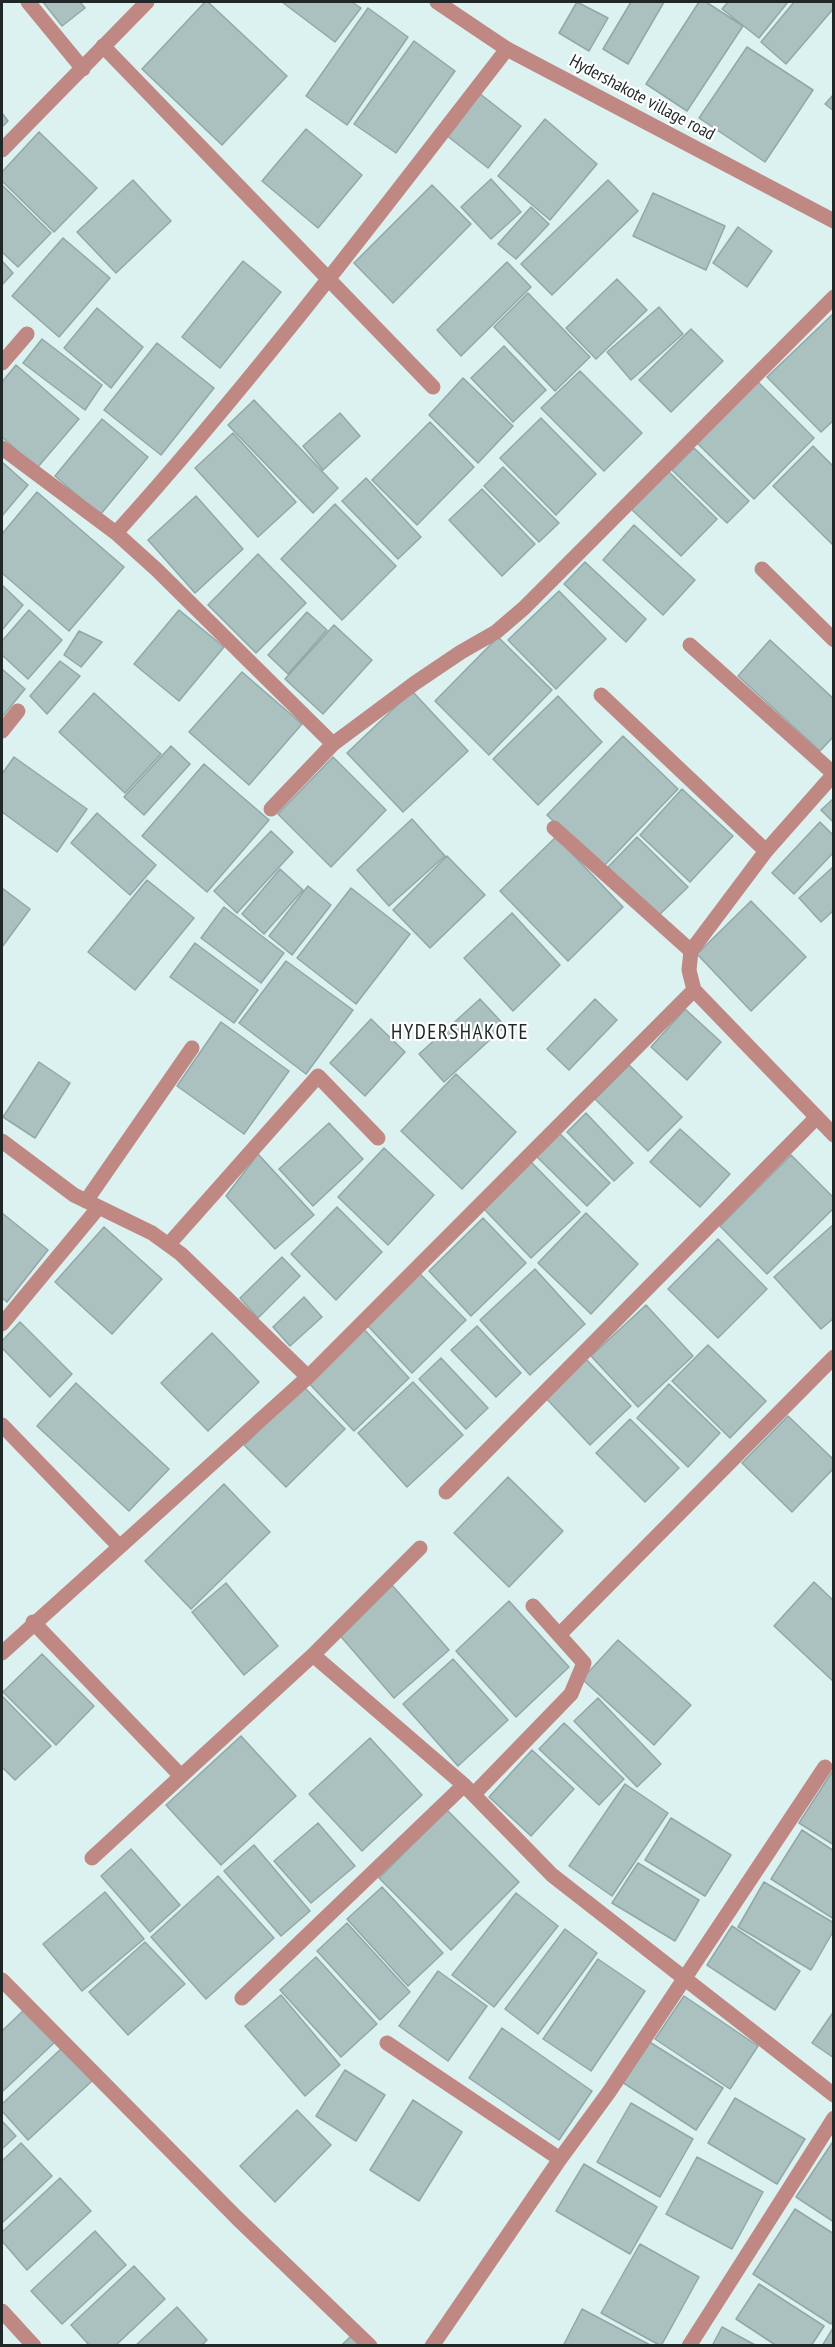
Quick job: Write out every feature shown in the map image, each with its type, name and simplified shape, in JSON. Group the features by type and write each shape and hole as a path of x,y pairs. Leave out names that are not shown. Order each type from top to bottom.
{"street":[{"path":"28,2 83,69"},
{"path":"2,150 147,2"},
{"name":"Hydershakote village road","path":"437,2 507,49 834,221"},
{"path":"104,46 433,387"},
{"path":"117,533 181,461 328,280 507,49"},
{"path":"271,809 333,744 415,683 496,632 524,608 834,297"},
{"path":"2,363 27,334"},
{"path":"2,448 117,533 333,744"},
{"path":"762,569 834,640"},
{"path":"690,645 834,774 766,850 691,951 689,970 694,990 834,1135"},
{"path":"601,695 766,850"},
{"path":"2,731 18,711"},
{"path":"554,828 691,951"},
{"path":"2,1653 33,1622 308,1377 694,990"},
{"path":"2,1324 93,1204 192,1048"},
{"path":"169,1244 318,1076 378,1138"},
{"path":"446,1492 817,1117"},
{"path":"2,1141 54,1181 169,1244 276,1343 308,1377"},
{"path":"559,1635 834,1357"},
{"path":"2,1425 119,1546"},
{"path":"92,1858 313,1655 420,1548"},
{"path":"242,1998 571,1694 584,1663 533,1606"},
{"path":"33,1622 180,1776"},
{"path":"313,1655 469,1789 552,1875 834,2095"},
{"path":"432,2346 560,2158 609,2092 825,1767"},
{"path":"2,1980 237,2218 370,2346"},
{"path":"387,2043 560,2158"},
{"path":"690,2346 834,2118"},
{"path":"2,2311 34,2346"}],"building":[{"path":"43,2 80,2 85,8 62,26"},
{"path":"205,2 208,2 287,76 222,145 142,69"},
{"path":"282,2 352,2 361,8 335,42"},
{"path":"577,2 608,18 589,51 559,33"},
{"path":"631,2 664,2 628,64 603,49"},
{"path":"699,2 706,2 743,26 687,111 646,84"},
{"path":"728,2 788,2 759,38 722,9"},
{"path":"794,2 834,2 834,8 786,64 761,42"},
{"path":"368,8 408,37 347,125 306,96"},
{"path":"414,41 455,71 396,153 354,124"},
{"path":"747,47 813,90 765,162 699,118"},
{"path":"479,93 521,126 488,168 446,135"},
{"path":"834,94 834,111 825,104"},
{"path":"2,113 8,121 2,127"},
{"path":"545,119 597,164 550,220 498,176"},
{"path":"306,129 362,175 318,228 262,181"},
{"path":"39,132 97,188 54,232 2,181 2,172"},
{"path":"491,179 521,212 491,239 461,207"},
{"path":"133,180 171,221 116,273 77,232"},
{"path":"608,180 638,211 552,295 521,264"},
{"path":"2,185 51,233 18,267 2,252"},
{"path":"432,185 471,224 393,303 354,263"},
{"path":"653,193 725,226 706,270 633,236"},
{"path":"531,207 549,224 516,259 498,244"},
{"path":"738,227 772,251 747,287 713,263"},
{"path":"63,238 110,278 59,337 12,296"},
{"path":"2,261 13,273 2,285"},
{"path":"243,261 281,292 220,368 182,337"},
{"path":"507,262 531,287 461,356 437,330"},
{"path":"617,279 647,310 596,359 566,328"},
{"path":"528,293 590,357 555,391 494,327"},
{"path":"659,307 683,334 631,380 607,352"},
{"path":"97,308 143,347 111,388 64,348"},
{"path":"834,313 834,420 821,432 767,377"},
{"path":"691,329 723,361 671,412 639,380"},
{"path":"42,339 102,385 85,410 23,363"},
{"path":"157,343 214,388 161,455 104,410"},
{"path":"504,346 546,390 513,422 471,378"},
{"path":"16,365 79,419 37,468 2,437 2,382"},
{"path":"580,371 642,433 604,471 541,408"},
{"path":"463,378 513,426 478,463 429,415"},
{"path":"756,380 814,438 754,499 695,441"},
{"path":"254,400 338,488 313,513 228,425"},
{"path":"340,413 360,436 323,470 303,446"},
{"path":"541,418 596,474 556,515 500,458"},
{"path":"102,419 148,457 100,515 55,476"},
{"path":"430,422 474,467 417,525 372,480"},
{"path":"233,433 296,502 258,537 195,468"},
{"path":"813,446 834,467 834,546 773,486"},
{"path":"694,448 749,501 727,523 672,470"},
{"path":"2,462 28,485 2,516"},
{"path":"503,467 559,523 539,542 484,486"},
{"path":"666,469 717,519 681,556 629,507"},
{"path":"366,478 421,537 398,559 342,501"},
{"path":"482,489 535,544 502,576 449,520"},
{"path":"37,492 124,567 69,631 2,573 2,534"},
{"path":"196,496 243,549 195,593 148,540"},
{"path":"335,504 396,566 342,620 281,559"},
{"path":"634,525 695,580 663,615 603,560"},
{"path":"258,554 306,603 256,653 208,605"},
{"path":"585,562 646,619 626,642 564,584"},
{"path":"2,585 23,605 2,630"},
{"path":"559,591 606,639 556,689 508,640"},
{"path":"29,610 62,640 28,679 2,655 2,641"},
{"path":"179,610 224,647 179,701 134,664"},
{"path":"307,612 327,630 288,674 268,655"},
{"path":"334,625 372,660 323,714 285,679"},
{"path":"79,631 102,642 81,667 64,655"},
{"path":"498,637 552,690 489,755 435,701"},
{"path":"770,640 834,699 834,736 820,751 738,676"},
{"path":"60,661 80,676 47,714 30,696"},
{"path":"2,669 25,689 2,717"},
{"path":"242,672 302,724 249,785 189,732"},
{"path":"412,691 468,751 403,812 347,753"},
{"path":"94,693 161,754 125,793 59,732"},
{"path":"558,696 602,742 538,805 493,759"},
{"path":"623,736 678,789 602,868 547,815"},
{"path":"171,746 190,764 144,815 124,797"},
{"path":"14,757 87,809 57,852 2,812 2,774"},
{"path":"333,757 386,810 331,867 278,814"},
{"path":"204,764 269,820 207,892 142,836"},
{"path":"682,789 733,836 690,882 640,835"},
{"path":"834,798 834,823 821,810"},
{"path":"97,813 156,865 130,895 71,843"},
{"path":"412,819 445,856 389,906 357,870"},
{"path":"820,822 834,836 834,852 794,894 772,873"},
{"path":"271,831 293,852 237,913 214,891"},
{"path":"556,837 623,907 568,961 500,891"},
{"path":"637,837 688,887 657,917 608,867"},
{"path":"447,856 485,895 430,948 393,910"},
{"path":"834,866 834,910 821,922 799,898"},
{"path":"280,869 303,890 264,934 242,914"},
{"path":"147,880 194,918 135,990 88,952"},
{"path":"308,886 331,905 292,955 269,936"},
{"path":"2,888 30,909 2,947"},
{"path":"351,888 410,934 356,1004 297,958"},
{"path":"751,901 806,957 751,1011 697,954"},
{"path":"224,907 284,953 261,983 201,938"},
{"path":"512,913 560,965 513,1011 464,958"},
{"path":"195,943 258,990 234,1023 170,977"},
{"path":"286,961 353,1010 306,1074 239,1023"},
{"path":"480,999 505,1026 444,1082 419,1054"},
{"path":"595,999 617,1020 569,1070 547,1049"},
{"path":"685,1009 721,1042 687,1080 651,1047"},
{"path":"371,1019 405,1052 365,1096 330,1063"},
{"path":"221,1022 289,1071 244,1134 177,1086"},
{"path":"39,1062 70,1083 35,1138 3,1117"},
{"path":"629,1065 682,1117 648,1151 595,1099"},
{"path":"456,1074 516,1132 462,1189 401,1131"},
{"path":"586,1113 633,1163 614,1181 567,1132"},
{"path":"329,1123 363,1159 313,1206 279,1169"},
{"path":"680,1129 730,1174 700,1207 650,1162"},
{"path":"557,1131 610,1183 587,1206 534,1154"},
{"path":"384,1148 434,1195 388,1245 338,1197"},
{"path":"258,1154 314,1215 275,1249 226,1196"},
{"path":"791,1155 834,1198 834,1208 767,1274 720,1226"},
{"path":"531,1162 580,1212 531,1258 484,1209"},
{"path":"337,1207 382,1252 336,1300 291,1254"},
{"path":"2,1213 48,1250 7,1302 2,1298"},
{"path":"586,1213 638,1264 591,1314 538,1263"},
{"path":"483,1218 526,1263 471,1316 429,1271"},
{"path":"834,1224 834,1318 821,1329 774,1277"},
{"path":"104,1227 162,1279 112,1334 55,1282"},
{"path":"718,1239 767,1289 718,1338 668,1289"},
{"path":"282,1257 300,1276 258,1318 240,1298"},
{"path":"535,1269 585,1324 530,1375 480,1320"},
{"path":"419,1273 466,1320 412,1373 367,1325"},
{"path":"304,1297 322,1317 290,1346 273,1327"},
{"path":"646,1305 693,1356 638,1407 591,1356"},
{"path":"20,1322 72,1374 50,1397 2,1348 2,1341"},
{"path":"361,1326 409,1378 354,1431 305,1379"},
{"path":"477,1326 521,1373 496,1397 451,1350"},
{"path":"212,1333 259,1382 208,1431 161,1383"},
{"path":"708,1345 766,1401 730,1438 672,1381"},
{"path":"583,1356 631,1406 590,1445 543,1395"},
{"path":"441,1358 488,1408 466,1429 419,1379"},
{"path":"413,1382 463,1435 407,1487 358,1433"},
{"path":"76,1383 169,1469 129,1511 37,1426"},
{"path":"669,1384 720,1433 688,1467 637,1418"},
{"path":"304,1387 345,1429 286,1487 244,1445"},
{"path":"788,1416 834,1460 834,1468 792,1512 742,1463"},
{"path":"630,1419 679,1468 645,1502 596,1453"},
{"path":"508,1477 563,1531 509,1587 454,1533"},
{"path":"224,1484 270,1532 191,1609 145,1561"},
{"path":"814,1582 834,1601 834,1682 774,1626"},
{"path":"226,1583 278,1646 244,1675 192,1612"},
{"path":"391,1584 449,1650 394,1698 337,1632"},
{"path":"509,1601 569,1667 516,1717 456,1651"},
{"path":"618,1640 691,1705 654,1745 582,1679"},
{"path":"42,1654 94,1706 56,1745 3,1692"},
{"path":"453,1659 508,1720 458,1766 403,1704"},
{"path":"2,1696 51,1746 15,1780 2,1767"},
{"path":"598,1698 661,1764 637,1787 574,1721"},
{"path":"564,1723 624,1779 599,1805 539,1749"},
{"path":"241,1736 296,1796 221,1865 166,1805"},
{"path":"370,1738 422,1795 362,1851 309,1794"},
{"path":"532,1750 574,1789 531,1836 489,1797"},
{"path":"834,1769 834,1845 799,1823"},
{"path":"625,1784 668,1813 612,1896 569,1866"},
{"path":"447,1810 519,1882 451,1950 379,1878"},
{"path":"671,1818 731,1855 705,1896 645,1860"},
{"path":"318,1823 355,1866 311,1903 274,1861"},
{"path":"802,1830 834,1851 834,1919 771,1879"},
{"path":"254,1845 310,1911 281,1936 224,1871"},
{"path":"131,1849 180,1905 150,1932 101,1876"},
{"path":"638,1863 699,1900 675,1941 612,1903"},
{"path":"218,1876 274,1938 206,1999 151,1937"},
{"path":"764,1882 834,1923 834,1930 811,1970 738,1927"},
{"path":"382,1887 443,1953 408,1986 347,1919"},
{"path":"105,1892 144,1939 82,1991 43,1944"},
{"path":"516,1893 558,1926 494,2007 452,1975"},
{"path":"347,1923 410,1992 380,2020 317,1951"},
{"path":"732,1926 800,1971 775,2010 707,1965"},
{"path":"565,1929 597,1953 538,2034 505,2009"},
{"path":"145,1942 185,1984 128,2035 89,1992"},
{"path":"316,1957 377,2024 341,2057 280,1990"},
{"path":"598,1959 645,1991 591,2071 543,2039"},
{"path":"438,1971 487,2006 448,2061 399,2026"},
{"path":"281,1995 340,2065 305,2096 245,2026"},
{"path":"684,1996 758,2046 730,2089 655,2039"},
{"path":"26,2008 56,2041 2,2092 2,2031"},
{"path":"834,2011 834,2058 812,2043"},
{"path":"502,2028 592,2091 559,2140 469,2078"},
{"path":"648,2041 723,2088 696,2130 622,2082"},
{"path":"62,2048 92,2081 28,2140 2,2111 2,2104"},
{"path":"345,2070 385,2095 356,2141 316,2116"},
{"path":"735,2098 805,2139 777,2184 708,2143"},
{"path":"413,2100 462,2132 419,2201 370,2170"},
{"path":"631,2103 693,2139 660,2197 597,2162"},
{"path":"297,2110 331,2145 275,2202 240,2166"},
{"path":"2,2121 16,2136 2,2149"},
{"path":"834,2140 834,2222 796,2197"},
{"path":"21,2143 52,2176 2,2223 2,2161"},
{"path":"697,2157 763,2192 732,2249 666,2214"},
{"path":"584,2164 657,2207 630,2254 556,2211"},
{"path":"60,2178 91,2211 27,2270 2,2241 2,2232"},
{"path":"795,2209 834,2234 834,2319 831,2324 753,2274"},
{"path":"95,2231 126,2265 62,2324 31,2291"},
{"path":"640,2244 699,2277 661,2346 601,2313"},
{"path":"134,2266 165,2299 115,2346 90,2346 71,2325"},
{"path":"759,2284 824,2326 811,2346 777,2346 736,2319"},
{"path":"177,2307 207,2340 201,2346 135,2346"},
{"path":"582,2309 652,2346 563,2346"},
{"path":"722,2327 757,2346 712,2346"},
{"path":"833,2328 834,2346 822,2346"},
{"path":"353,2334 365,2346 341,2346"}],"district":[{"name":"HYDERSHAKOTE","path":"460,1033"}]}
